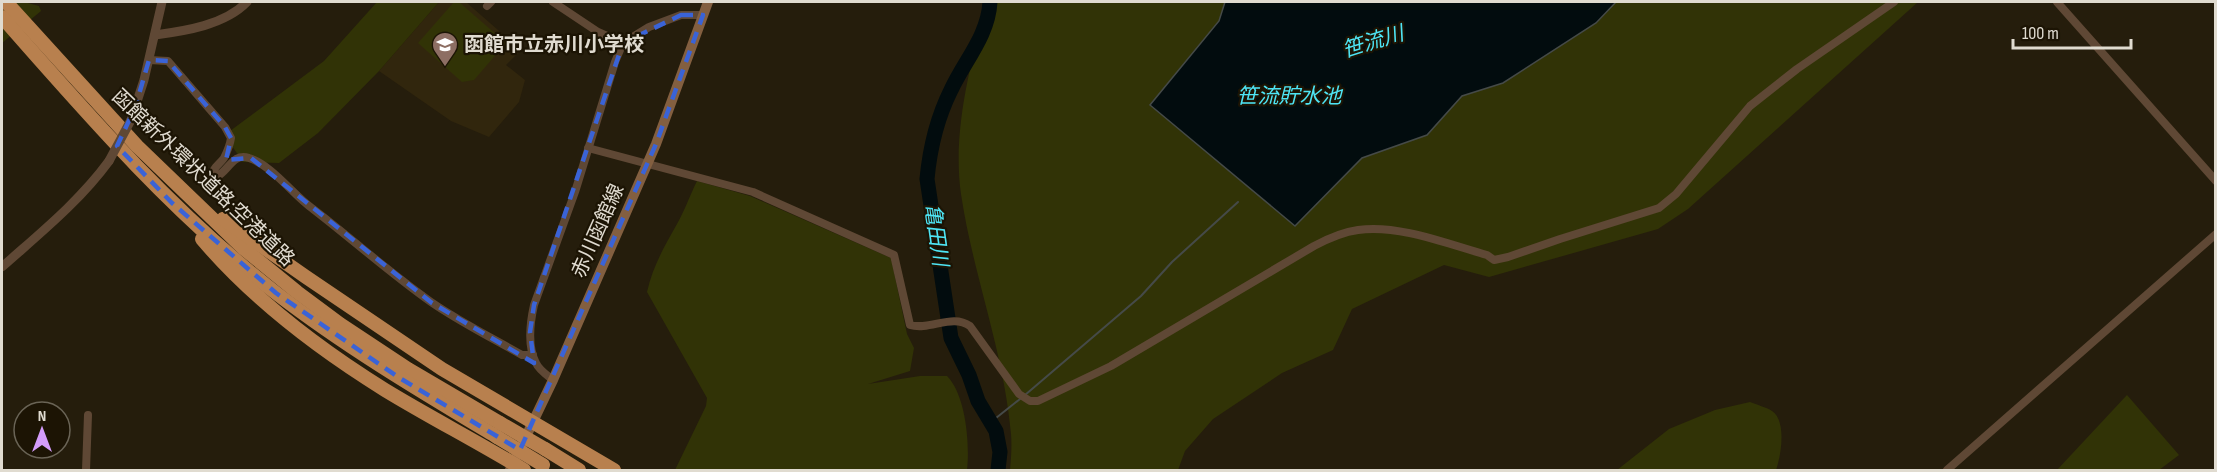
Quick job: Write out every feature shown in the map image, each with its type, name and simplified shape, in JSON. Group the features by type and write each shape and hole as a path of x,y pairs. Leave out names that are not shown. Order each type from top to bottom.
{"highway":[{"name":"函館新外環状道路;空港道路","path":"6,2 137,146 243,248 306,299 408,369 579,471"},
{"name":"函館新外環状道路;空港道路","path":"2,17 94,122 172,203 276,293 328,331 398,377 548,468"},
{"path":"185,191 368,320 442,369 614,471"},
{"path":"172,203 215,254 257,295 295,326 384,389 516,468"}],"main road":[{"name":"赤川函館線","path":"516,468 533,422 647,164 708,2"}],"street":[{"path":"2,267 90,186 109,161 131,120 162,2"},
{"path":"154,35 178,32 221,19 247,2"},
{"path":"553,2 598,32 623,43"},
{"path":"588,148 753,192 894,255 910,325 918,327 954,321 966,323 1023,397 1038,401 1074,386 1111,366 1314,246 1345,232 1360,229 1395,231 1487,255 1494,260 1659,208 1676,194 1750,106 1797,69 1894,2"},
{"path":"2057,2 2216,181"},
{"path":"553,380 536,364 533,355 530,332 534,305 558,240 615,62 623,43 649,27 681,15 703,15"},
{"path":"148,60 168,61 231,138 223,159 213,170 212,175 220,175 226,166 238,158 251,158 271,171 298,198 432,303 522,355 533,355"},
{"path":"1947,471 2216,234"},
{"path":"86,471 88,415"}],"highlighted area":[{"path":"681,15 703,15 656,144 520,450 398,377 276,293 172,203 117,146 135,108 149,60 168,61 225,127 231,138 226,160 251,158 432,303 534,363 530,332 534,305 623,43"}],"shaded area":[{"path":"2,2 24,2 39,6 41,11 2,43"},
{"path":"377,2 439,2 379,71 318,133 279,163 243,162 232,146 230,131 324,61"},
{"name":"函館市立赤川小学校","path":"439,2 466,2 521,50 506,65 525,80 519,102 489,137 451,121 379,71"},
{"path":"454,2 459,2 506,43 474,80 462,82 418,43"},
{"path":"987,2 1225,2 1219,21 1150,105 1295,225 1362,158 1427,135 1462,96 1503,83 1596,23 1616,2 1918,2 1688,209 1658,229 1489,277 1444,265 1352,309 1333,350 1282,373 1213,419 1185,451 1178,470 1010,470 1011,439 1002,373 966,224 959,170 961,121 965,97"},
{"path":"697,181 750,196 891,258 907,334 914,348 910,371 868,384 920,376 947,376 959,395 965,421 968,447 967,470 675,470 706,406 707,398 647,292 659,257"},
{"path":"2127,395 2179,455 2159,470 2057,470"},
{"path":"1750,402 1772,411 1780,422 1781,448 1776,470 1617,470 1669,429 1715,410"}],"water":[{"name":"笹流貯水池","path":"1225,2 1616,2 1596,23 1503,83 1462,96 1427,135 1362,158 1295,226 1150,105 1219,21"}],"waterway":[{"name":"亀田川","path":"990,2 985,26 946,101 938,122 927,179 951,338 969,375 978,401 996,431 1000,452 998,470"},
{"name":"笹流川","path":"1025,395 1141,296 1172,262 1238,202"},
{"name":"笹流川","path":"991,422 1020,399"}],"place":[{"name":"函館市立赤川小学校","path":"445,68"}]}
